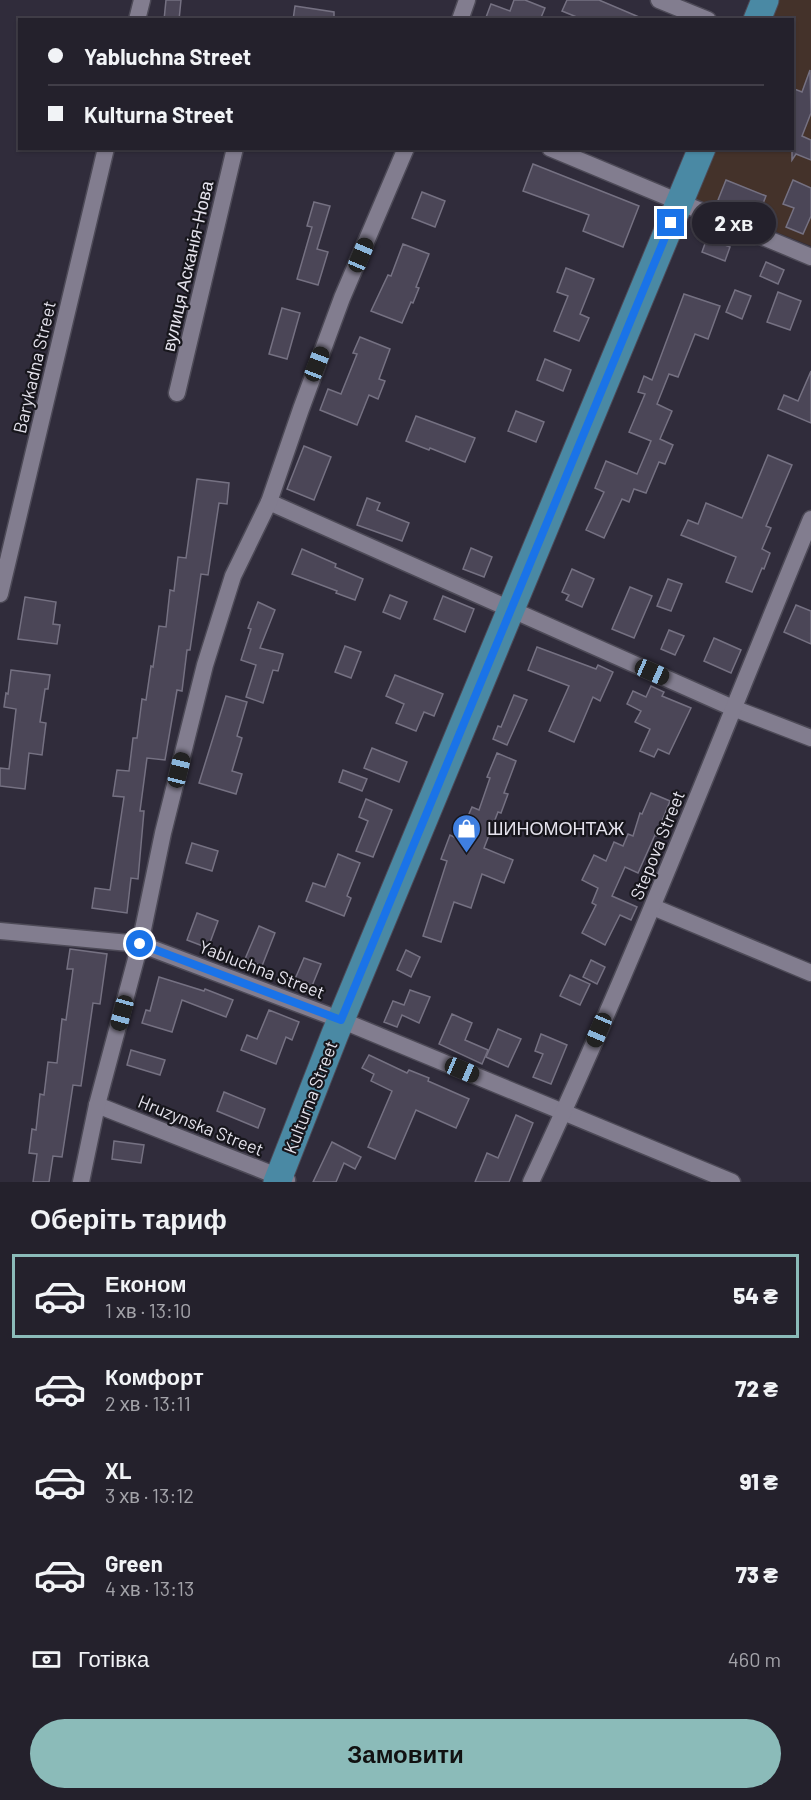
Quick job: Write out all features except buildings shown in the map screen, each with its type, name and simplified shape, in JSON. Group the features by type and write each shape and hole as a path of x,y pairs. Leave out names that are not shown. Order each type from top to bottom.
{"main road":[{"path":"758,18 765,0"},
{"name":"Kulturna Street","path":"283,1180 341,1020 701,150"}],"street":[{"path":"138,18 142,0"},
{"path":"461,18 467,0"},
{"path":"659,0 703,18"},
{"name":"Barykadna Street","path":"0,594 106,150"},
{"name":"вулиця Асканія-Нова","path":"177,393 235,150"},
{"path":"81,1182 97,1105 140,944 163,833 205,665 233,576 269,502 342,298 405,150"},
{"path":"555,150 811,257"},
{"path":"269,502 733,708 811,738"},
{"name":"Stepova Street","path":"531,1182 564,1113 653,907 811,519"},
{"path":"653,907 811,973"},
{"name":"Yabluchna Street","path":"0,931 140,944 341,1020 732,1182"},
{"name":"Hruzynska Street","path":"97,1105 283,1180"}],"shaded area":[{"path":"775,0 811,0 811,246 694,199 714,150 794,150 794,18 767,18"}],"place":[{"name":"ШИНОМОНТАЖ","path":"466,854"}],"route":[{"path":"140,944 341,1020 671,223"}]}
